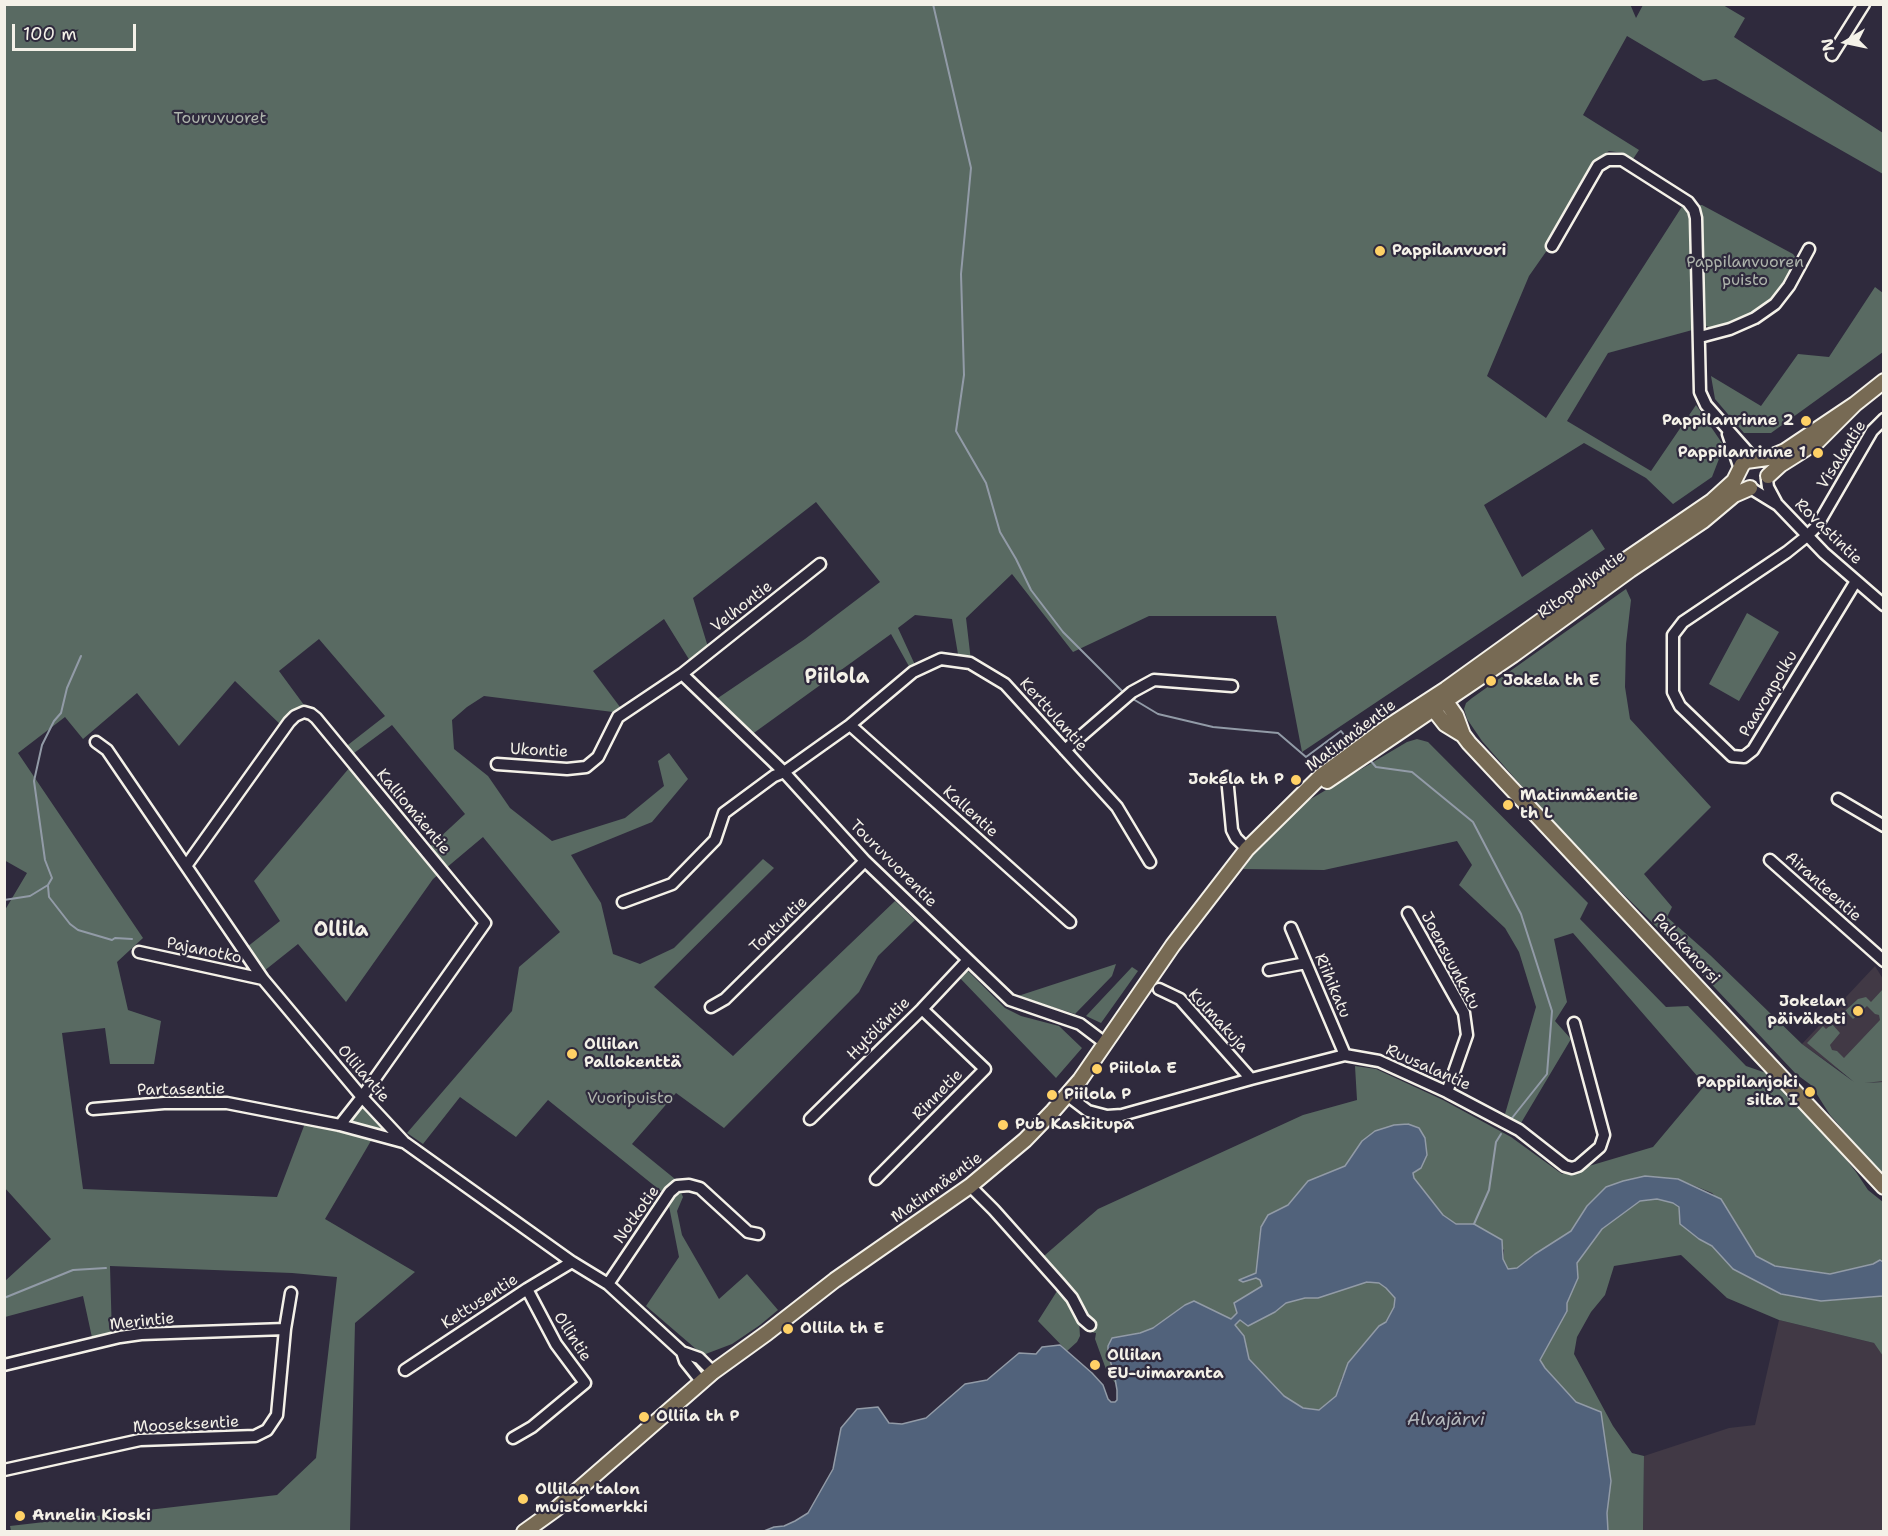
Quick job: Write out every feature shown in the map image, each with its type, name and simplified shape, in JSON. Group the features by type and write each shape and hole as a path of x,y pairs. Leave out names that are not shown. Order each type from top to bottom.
{"main road":[{"path":"1855,404 1818,441 1780,465 1762,487 1751,488 1741,482 1739,471 1746,461 1768,458 1785,451 1855,404 1884,381"},
{"path":"1756,460 1766,465 1768,478"},
{"name":"Ritopohjantie","path":"1443,697 1624,561 1712,501 1730,486 1739,471"},
{"name":"Ritopohjantie","path":"1430,706 1703,520 1734,495 1751,488"},
{"name":"Palokanorsi","path":"1443,697 1458,720 1463,735"},
{"name":"Palokanorsi","path":"1430,706 1445,724 1463,735 1884,1187"},
{"name":"Matinmäentie","path":"524,1532 556,1509 701,1381 835,1280 970,1186 1025,1140 1067,1095 1179,938 1247,849 1297,800 1358,762 1430,706"}],"street":[{"path":"1832,56 1864,4"},
{"path":"1552,246 1598,166 1608,160 1622,160 1682,198 1694,210 1700,337 1698,373 1700,392 1706,405 1756,460"},
{"path":"1700,337 1730,329 1755,318 1775,304 1789,286 1809,249"},
{"name":"Visalantie","path":"1807,536 1817,525 1872,431 1884,419"},
{"path":"1727,430 1739,471"},
{"name":"Rovastintie","path":"1768,478 1769,490 1778,505 1807,536 1884,605"},
{"name":"Rovastintie","path":"1751,488 1778,505"},
{"name":"Paavonpolku","path":"1807,536 1683,622 1673,635 1673,692 1680,706 1732,756 1744,757 1753,750 1856,581"},
{"name":"Velhontie","path":"682,674 820,564"},
{"name":"Kerttulantie","path":"623,902 672,884 715,840 724,813 850,725 913,672 941,659 970,663 1005,684 1117,807 1150,862"},
{"name":"Ukontie","path":"497,764 567,769 586,767 598,756 618,717 682,674"},
{"name":"Touruvuorentie","path":"682,674 784,772 865,861 1010,1000 1080,1024 1105,1042"},
{"path":"1065,750 1132,692 1154,680 1232,686"},
{"name":"Kalliomäentie","path":"186,866 289,722 304,712 316,718 485,923 362,1097"},
{"name":"Kallentie","path":"850,725 1070,922"},
{"name":"Ollilantie","path":"96,742 107,750 263,979 362,1097 404,1142 572,1262 608,1284 682,1352 699,1358 713,1372"},
{"path":"1227,777 1232,830 1236,838 1247,849"},
{"path":"1838,799 1884,826"},
{"name":"Airanteentie","path":"1770,860 1884,962"},
{"name":"Tontuntie","path":"711,1007 725,999 865,861"},
{"name":"Joensuunkatu","path":"1408,913 1464,1013 1467,1035 1447,1092"},
{"name":"Riihikatu","path":"1291,928 1345,1055"},
{"name":"Pajanotko","path":"138,952 263,979"},
{"name":"Hytöläntie","path":"810,1119 922,1009 968,960"},
{"path":"1269,970 1306,963"},
{"name":"Kulmakuja","path":"1159,989 1180,999 1251,1079"},
{"name":"Rinnetie","path":"876,1179 985,1069 922,1009"},
{"name":"Ruusalantie","path":"1067,1095 1088,1111 1107,1116 1122,1115 1345,1055 1378,1061 1447,1092 1519,1130 1565,1166 1572,1168 1578,1166 1600,1147 1604,1135 1574,1023"},
{"path":"340,1125 362,1097"},
{"name":"Partasentie","path":"93,1109 164,1103 227,1103 340,1125 404,1142"},
{"name":"Notkotie","path":"608,1284 670,1192 677,1186 689,1185 700,1188 748,1232 758,1234"},
{"path":"970,1186 1060,1284 1072,1298 1083,1319 1090,1325"},
{"name":"Kettusentie","path":"405,1370 526,1289 572,1262"},
{"name":"Ollintie","path":"513,1438 532,1427 585,1383 556,1344 526,1289"},
{"name":"Mooseksentie","path":"4,1470 140,1440 255,1436 267,1430 277,1415 285,1329 291,1293"},
{"name":"Merintie","path":"4,1365 141,1334 285,1329"},
{"name":"Ollilantie","path":"682,1352 685,1361 701,1381"}],"shaded area":[{"name":"Jokelan päiväkoti","path":"1875,966 1883,979 1883,1082 1857,1083 1802,1044"},
{"path":"1779,1320 1874,1343 1884,1356 1883,1531 1643,1532 1644,1456 1729,1428 1755,1425"}],"green space":[{"path":"1630,4 1636,18 1643,5 1723,5 1745,18 1734,37 1883,133 1883,174 1716,79 1703,81 1627,36 1583,115 1639,150 1633,159 1623,153 1609,151 1599,157 1606,166 1529,276 1487,376 1546,418 1683,205 1702,205 1793,254 1796,258 1784,284 1771,301 1753,313 1713,331 1707,326 1608,353 1567,421 1651,471 1696,405 1724,446 1712,477 1673,504 1646,478 1584,443 1484,505 1522,577 1592,529 1605,549 1302,752 1276,616 1149,616 1073,652 1012,574 966,618 971,661 959,660 952,619 915,615 898,628 916,667 911,670 891,634 751,735 715,700 805,639 880,582 816,502 693,598 708,647 690,661 664,619 593,671 620,707 613,712 484,696 452,720 454,749 488,776 510,808 552,841 625,818 664,786 658,761 669,753 688,779 652,822 571,855 601,903 613,954 640,964 674,948 763,859 774,868 654,987 733,1056 895,901 915,920 878,956 859,992 724,1128 676,1093 632,1144 675,1179 683,1197 677,1211 682,1235 719,1299 747,1274 778,1310 732,1344 703,1355 646,1306 679,1257 667,1196 548,1100 516,1137 460,1097 423,1144 407,1133 512,1011 519,967 560,932 483,837 433,879 346,1002 298,944 264,971 247,947 280,921 254,881 350,767 423,853 465,814 392,725 350,756 344,748 385,716 319,639 279,671 304,705 282,726 235,681 179,746 137,693 83,739 65,717 18,753 143,938 117,962 128,1010 161,1021 154,1064 110,1064 105,1028 62,1033 83,1189 277,1197 307,1118 375,1134 325,1219 415,1272 355,1323 350,1531 11,1531 10,1526 277,1495 316,1458 337,1277 292,1273 110,1266 112,1337 93,1342 83,1296 5,1317 5,1281 51,1239 4,1187 5,910 27,873 4,860 4,5"},
{"path":"1875,287 1883,293 1883,352 1771,433 1744,433 1715,399 1711,376 1761,406 1798,354 1829,357"},
{"path":"1626,589 1631,600 1626,644 1625,687 1630,719 1711,807 1644,874 1672,907 1667,917 1802,1044 1854,1082 1807,1043 1823,1026 1826,1029 1832,1024 1840,1033 1830,1045 1832,1050 1837,1051 1844,1058 1880,1020 1879,1015 1867,1006 1853,1019 1845,1011 1858,999 1866,997 1871,1002 1883,989 1883,1081 1865,1083 1883,1082 1883,1175 1830,1115 1811,1085 1796,1074 1669,939 1609,880 1526,791 1482,741 1467,719 1464,709 1466,703 1472,698"},
{"path":"1747,613 1779,632 1739,701 1709,684"},
{"path":"1417,739 1428,742 1588,903 1580,919 1666,1007 1688,1006 1746,1066 1772,1075 1823,1130 1868,1190 1883,1202 1883,1262 1880,1260 1873,1264 1830,1274 1775,1266 1756,1256 1727,1208 1712,1193 1678,1179 1645,1176 1623,1181 1587,1206 1571,1231 1517,1268 1508,1269 1503,1259 1504,1250 1474,1224 1456,1224 1443,1215 1414,1178 1413,1173 1363,1140 1345,1166 1308,1181 1259,1273 1243,1282 1256,1278 1263,1286 1235,1303 1237,1313 1231,1320 1194,1301 1153,1328 1112,1339 1111,1367 1116,1384 1107,1372 1095,1339 1096,1333 1090,1332 1079,1320 1080,1336 1067,1351 1038,1321 1059,1288 1037,1262 1098,1209 1303,1115 1357,1100 1355,1066 1376,1069 1443,1100 1511,1137 1562,1174 1653,1147 1705,1085 1573,933 1554,939 1567,1002 1555,1021 1571,1039 1521,1123 1505,1114 1536,1007 1519,952 1505,928 1459,885 1472,865 1457,841 1324,870 1243,869 1266,837 1304,803 1407,742"},
{"path":"1116,964 1112,976 1075,1014 1018,996"},
{"path":"1132,967 1138,971 1101,1023 1086,1016"},
{"path":"968,971 1005,1008 1021,1016 1059,1026 1082,1048 1056,1078 958,976 961,972"},
{"path":"363,1108 388,1134 348,1122"},
{"path":"1657,1199 1674,1203 1679,1207 1680,1224 1712,1246 1733,1269 1781,1294 1821,1301 1883,1296 1883,1356 1874,1343 1779,1320 1727,1298 1681,1255 1614,1266 1605,1295 1591,1312 1577,1337 1574,1354 1613,1426 1632,1453 1644,1456 1643,1531 1596,1531 1601,1412 1576,1402 1540,1360 1567,1311 1567,1303 1578,1278 1577,1263 1602,1229 1640,1201"},
{"path":"1356,1277 1379,1283 1386,1288 1395,1298 1394,1307 1386,1322 1379,1326 1361,1347 1342,1377 1336,1396 1319,1410 1303,1408 1284,1396 1249,1359 1244,1336 1235,1325 1240,1320 1261,1311"}],"water":[{"name":"Alvajärvi","path":"1408,1124 1419,1128 1425,1138 1427,1155 1421,1168 1413,1173 1414,1178 1443,1215 1456,1224 1474,1224 1502,1240 1503,1259 1508,1269 1517,1268 1571,1231 1587,1206 1606,1187 1645,1176 1678,1179 1721,1199 1756,1256 1775,1266 1830,1274 1873,1264 1880,1260 1883,1262 1883,1296 1821,1301 1781,1294 1733,1269 1712,1246 1680,1224 1679,1207 1657,1199 1640,1201 1602,1229 1577,1263 1578,1278 1567,1303 1567,1311 1540,1360 1576,1402 1601,1412 1611,1481 1607,1513 1608,1531 764,1531 784,1526 808,1513 833,1469 841,1428 857,1409 878,1407 889,1423 902,1424 926,1418 965,1384 987,1380 1019,1353 1036,1354 1042,1347 1060,1345 1092,1373 1103,1385 1108,1399 1115,1402 1117,1390 1108,1354 1108,1346 1112,1338 1153,1328 1194,1301 1231,1319 1237,1313 1234,1303 1262,1286 1260,1280 1256,1278 1243,1282 1239,1280 1256,1273 1261,1227 1268,1215 1288,1205 1308,1181 1345,1166 1362,1141 1375,1131 1394,1125","holes":["1367,1282 1379,1283 1395,1298 1394,1307 1386,1322 1379,1326 1348,1363 1336,1396 1319,1410 1303,1408 1284,1396 1249,1359 1244,1336 1235,1325 1240,1320 1248,1326 1275,1312 1286,1303 1305,1298 1318,1298"]}],"waterway":[{"path":"933,4 971,168 961,274 964,375 956,431 986,483 1000,532 1031,590 1063,632 1122,691"},
{"path":"4,900 30,896 48,885 52,878 45,860 34,781 42,745 54,721 61,713 67,688 81,656"},
{"path":"1133,699 1158,714 1213,727 1278,733 1306,757 1341,731 1345,736"},
{"path":"1370,760 1376,767 1412,772 1473,822 1521,914 1552,1011 1547,1074 1512,1118"},
{"path":"48,886 49,897 70,924 78,930 112,940 115,938 132,939"},
{"path":"1474,1224 1489,1190 1496,1142 1501,1134"},
{"path":"4,1298 73,1270 106,1268"}],"place":[{"name":"Pappilanvuori","path":"1380,251"},
{"name":"Pappilanrinne 2","path":"1806,421"},
{"name":"Pappilanrinne 1","path":"1818,453"},
{"name":"Jokela th E","path":"1491,681"},
{"name":"Jokela th P","path":"1296,780"},
{"name":"Matinmäentie th L","path":"1508,805"},
{"name":"Jokelan päiväkoti","path":"1858,1011"},
{"name":"Ollilan Pallokenttä","path":"572,1054"},
{"name":"Piilola E","path":"1097,1069"},
{"name":"Pappilanjoki silta I","path":"1810,1092"},
{"name":"Piilola P","path":"1052,1095"},
{"name":"Pub Kaskitupa","path":"1003,1125"},
{"name":"Ollila th E","path":"788,1329"},
{"name":"Ollilan EU-uimaranta","path":"1095,1365"},
{"name":"Ollila th P","path":"644,1417"},
{"name":"Ollilan talon muistomerkki","path":"523,1499"},
{"name":"Annelin Kioski","path":"20,1516"}],"district":[{"name":"Piilola","path":"837,678"},
{"name":"Ollila","path":"341,931"}],"park label":[{"name":"Touruvuoret","path":"220,119"},
{"name":"Pappilanvuoren puisto","path":"1745,272"},
{"name":"Vuoripuisto","path":"630,1099"}]}
